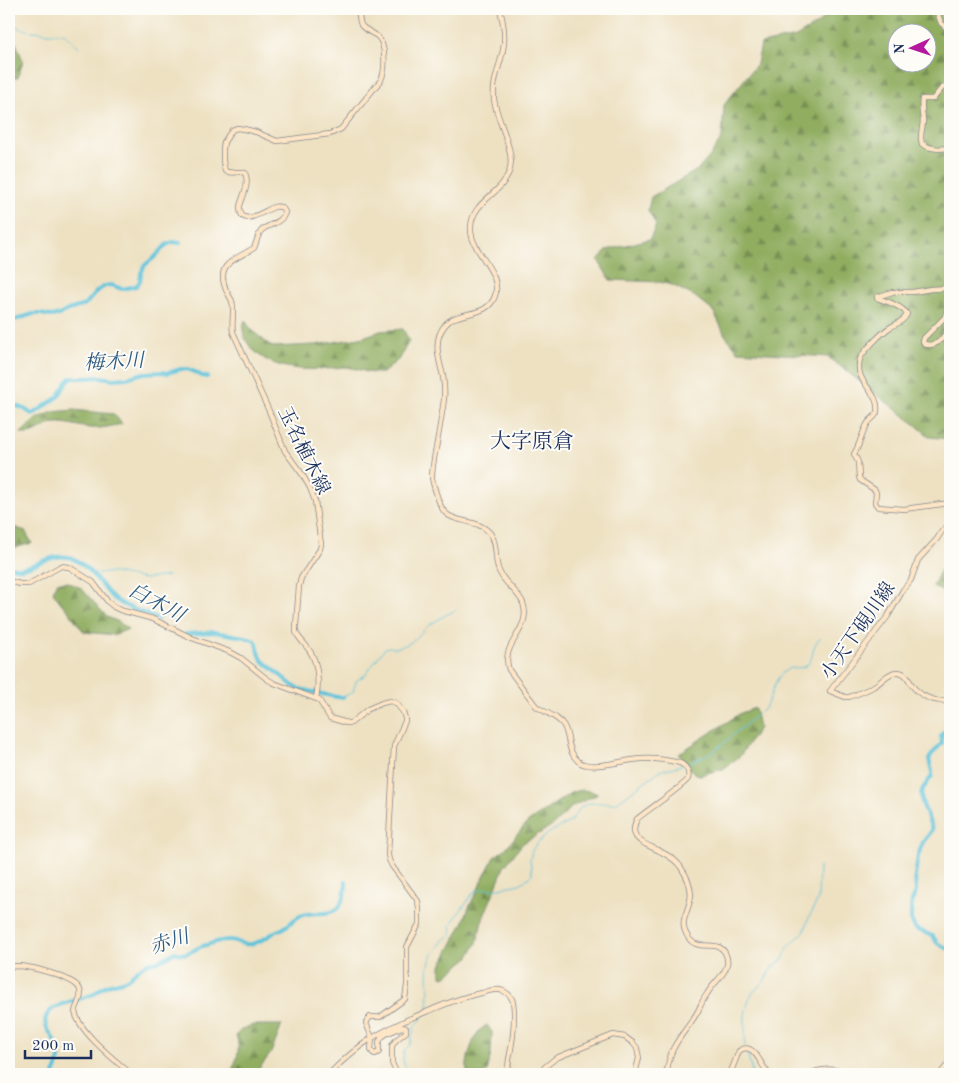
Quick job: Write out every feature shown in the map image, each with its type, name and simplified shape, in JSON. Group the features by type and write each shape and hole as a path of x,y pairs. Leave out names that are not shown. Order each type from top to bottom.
{"main road":[{"name":"玉名植木線","path":"317,694 314,658 296,632 302,578 320,549 321,544 315,501 302,474 285,451 233,332 232,302 223,282 223,270 226,265 254,248 259,233 285,216 285,212 284,208 275,206 254,217 250,218 243,215 240,206 247,183 246,176 242,172 230,173 225,171 223,148 229,134 237,128 256,132 278,141 330,134 341,129 384,74 384,48 378,37 362,26 358,9"},
{"path":"500,9 504,27 504,48 494,83 494,97 496,111 509,150 510,172 506,179 475,211 470,228 475,246 494,280 496,293 491,304 483,311 461,315 449,321 438,337 437,350 444,382 444,399 433,465 433,482 439,503 445,512 454,518 467,521 487,530 493,539 498,570 504,580 520,596 525,614 522,627 510,647 506,659 507,665 536,706 563,724 572,756 580,763 589,765 632,759 648,759 680,763 687,769 688,780 685,784 641,816 635,824 634,832 638,840 665,854 680,866 690,889 690,902 683,921 688,939 702,946 720,948 726,954 727,964 724,972 707,992 673,1049 666,1074"},
{"path":"938,9 937,12 941,23 950,31"},
{"path":"950,85 942,88 934,99 922,99 923,121 920,135 922,144 928,147 938,149 950,148"},
{"path":"950,288 913,292 896,291 877,297 906,311 907,314 906,318 890,327 861,356 860,375 877,402 878,410 876,416 868,422 854,454 858,462 860,480 875,490 875,503 878,507 904,509 950,503"},
{"path":"950,306 945,317 924,338 924,344 935,345 950,328"},
{"name":"小天下硯川線","path":"949,702 934,701 925,696 913,686 904,673 900,672 890,674 875,686 849,697 830,691 888,616 911,580 918,560 950,523"},
{"path":"9,581 29,584 61,566 69,567 93,582 108,602 120,610 153,620 192,638 230,652 274,683 317,694 330,718 347,723 354,721 368,709 382,703 390,701 396,703 403,712 405,721 394,746 388,854 392,866 418,901 419,919 417,928 407,947 408,986 406,996 402,1002 387,1012 378,1017 372,1016 367,1020 366,1025 372,1038 371,1051 377,1054 379,1051 379,1041 383,1036 403,1026 406,1028 406,1032 392,1046 392,1063 397,1074"},
{"path":"9,967 34,968 72,981 78,985 81,995 75,1012 81,1024 88,1034 131,1074"},
{"path":"329,1074 372,1038 416,1016 466,996 502,990 512,998 514,1006 513,1038 508,1062 510,1074"},
{"path":"538,1074 556,1058 613,1036 625,1037 637,1048 639,1058 636,1074"},
{"path":"730,1074 738,1052 745,1048 753,1051 769,1074"},
{"path":"940,1074 950,1062"},
{"path":"808,1074 826,1069 838,1070 848,1074"}],"green space":[{"path":"834,9 950,9 950,439 930,437 828,357 738,351 725,335 714,312 694,296 672,285 659,282 610,280 598,260 607,250 650,239 656,225 648,210 651,197 699,169 711,155 722,138 724,105 757,64 761,44 796,37 817,24"},
{"path":"9,41 16,43 23,61 18,77 9,80"},
{"path":"245,320 253,331 272,347 315,345 360,338 380,331 403,329 409,341 399,359 383,373 345,367 328,369 293,368 272,362 254,351 245,337 243,328"},
{"path":"73,410 114,414 122,424 95,428 55,423 34,433 21,433 36,419 53,412"},
{"path":"9,525 25,531 32,543 14,548 9,546"},
{"path":"950,550 950,596 933,586"},
{"path":"57,582 68,582 81,588 107,617 119,622 128,629 115,635 84,632 53,592"},
{"path":"755,708 759,728 740,756 723,769 700,775 694,773 678,754 741,713"},
{"path":"582,790 598,794 573,806 552,826 523,843 504,867 482,921 477,943 468,958 445,977 441,976 441,966 494,857 505,849 527,823 572,792"},
{"path":"253,1025 282,1025 271,1053 255,1074 230,1074 238,1055 236,1035 242,1029"},
{"path":"487,1025 492,1032 491,1053 487,1072 485,1074 467,1074 468,1057 472,1045 480,1030"}],"waterway":[{"path":"9,24 26,30 64,33 79,47"},
{"path":"9,322 33,314 59,315 85,305 97,291 105,286 111,285 122,289 136,286 140,281 145,265 166,245 173,242 180,243"},
{"name":"梅木川","path":"9,406 23,408 32,414 35,413 58,397 71,378 126,378 144,373 167,373 181,369 187,369 207,377"},
{"name":"白木川","path":"9,566 23,568 52,558 68,557 86,568 115,599 158,619"},
{"path":"91,573 115,573 144,579 168,576"},
{"path":"343,697 353,692 356,681 365,675 385,648 396,648 408,644 428,626 456,610"},
{"name":"白木川","path":"186,634 214,632 245,637 255,641 262,660 292,685 299,689 343,697"},
{"path":"686,764 713,752 765,708 779,677 788,669 807,665 820,638"},
{"path":"950,702 946,719 948,728 941,735 942,743 929,759 932,776 922,790 921,795 932,829 923,842 918,856 915,876 916,892 911,910 911,920 915,928 933,936 937,943 948,948 950,951"},
{"path":"427,1010 429,998 428,973 431,958 443,940 452,935 451,924 473,893 481,889 494,889 520,884 527,879 532,874 530,859 536,844 549,833 571,821 581,807 590,803 616,803 659,771 682,765"},
{"path":"745,1046 745,1014 749,999 754,991 763,983 772,968 783,959 789,946 804,932 818,899 819,867"},
{"name":"赤川","path":"54,1074 59,1054 45,1023 46,1017 54,1008 94,994 106,986 125,980 146,964 160,960 175,952 184,954 202,946 226,940 245,944 254,943 283,929 300,916 333,911 337,909 343,900 346,881"},
{"path":"407,1074 403,1060 404,1051 410,1045 414,1028 426,1013"},
{"path":"746,1050 752,1074"}],"district":[{"name":"大字原倉","path":"532,441"}]}
